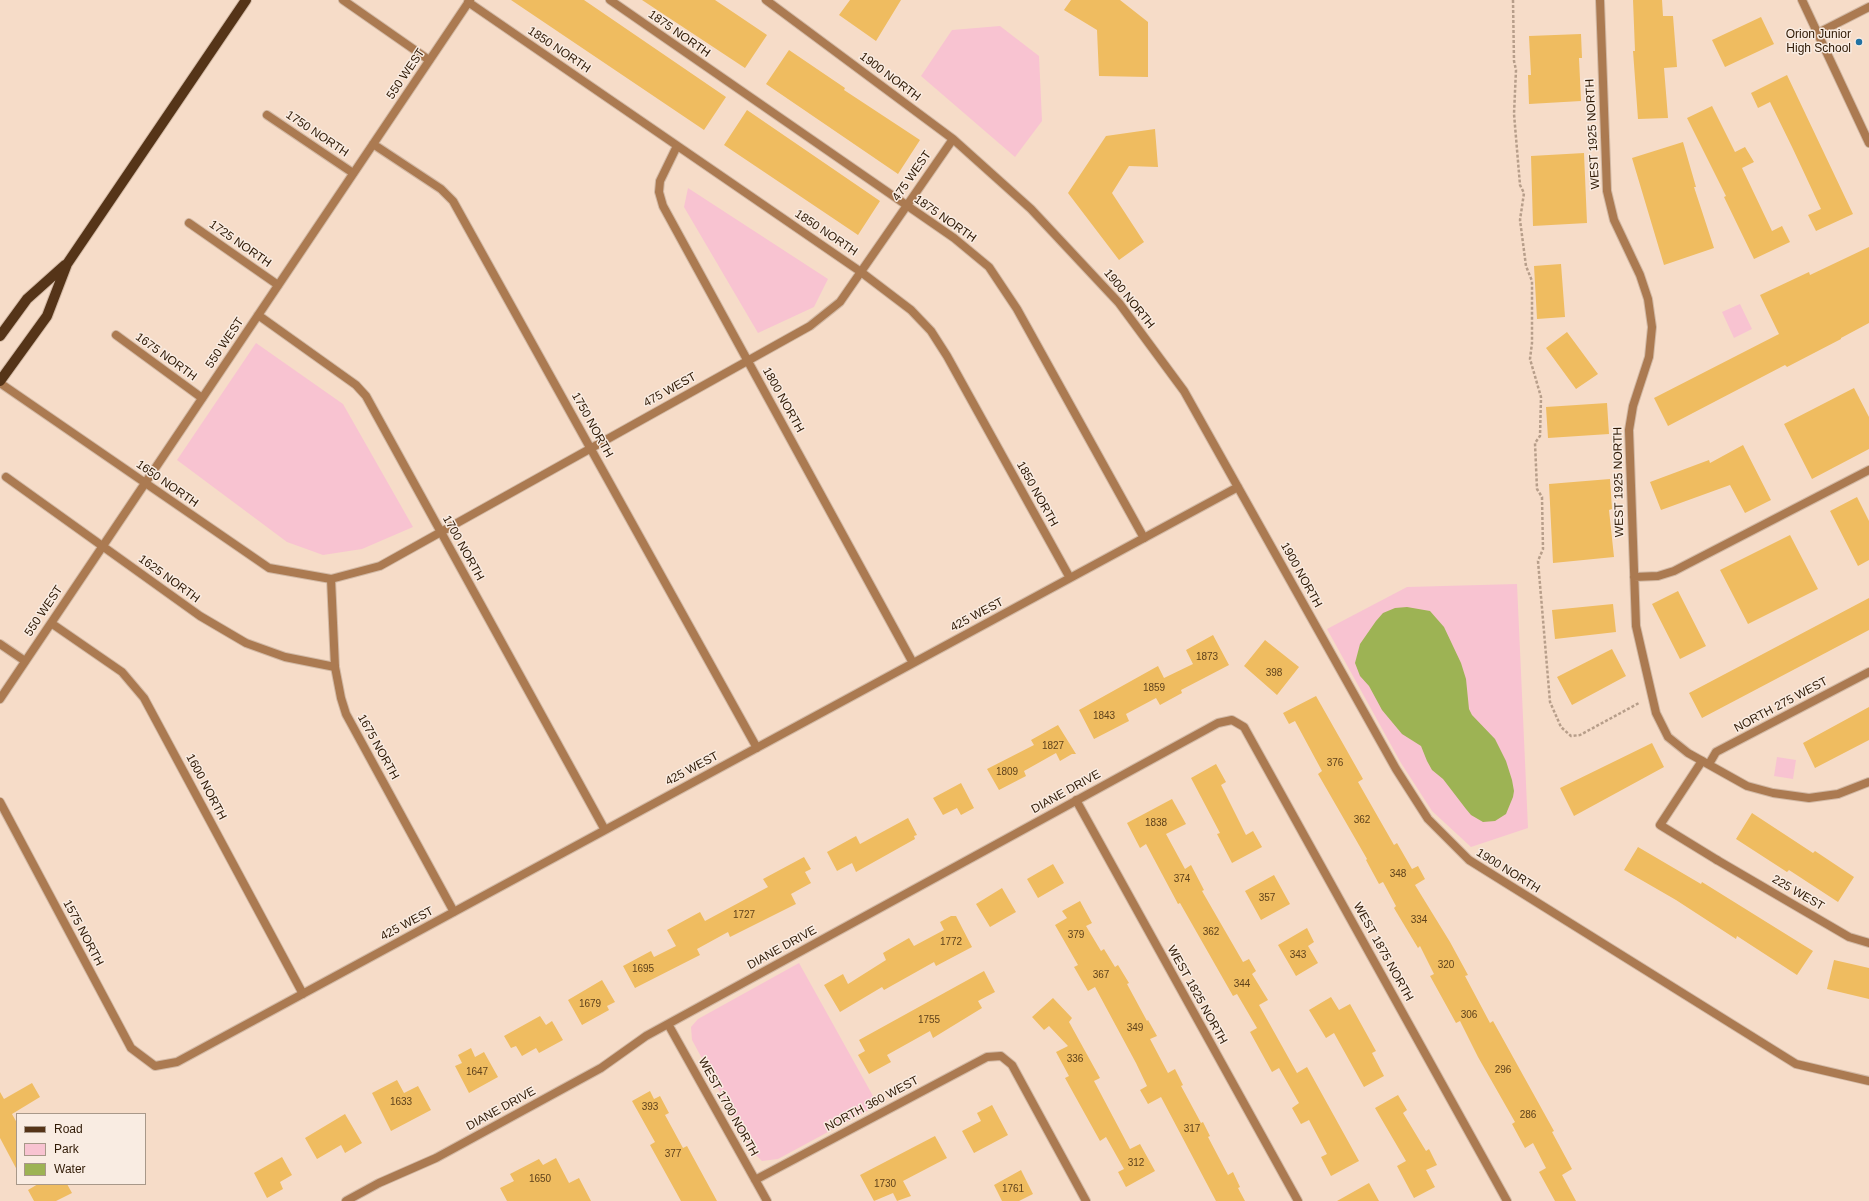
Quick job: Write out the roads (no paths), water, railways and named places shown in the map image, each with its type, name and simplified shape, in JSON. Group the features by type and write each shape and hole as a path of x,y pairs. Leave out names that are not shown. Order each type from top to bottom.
{"main road":[{"path":"0,336 27,299 66,264 246,0"},
{"path":"0,382 47,316 66,264"}],"street":[{"path":"343,0 429,60"},
{"name":"1875 NORTH","path":"610,0 954,238 989,267 1017,309 1144,538"},
{"name":"1900 NORTH","path":"766,0 953,139 1031,209 1119,303 1184,391 1396,769 1428,819 1468,860 1796,1064 1869,1081"},
{"name":"WEST 1925 NORTH","path":"1600,0 1607,191 1614,220 1640,275 1648,299 1652,327 1649,357 1633,406 1629,430 1636,626 1656,713 1668,737 1688,753 1747,786 1773,793 1809,798 1838,794 1869,782"},
{"path":"1802,0 1869,143"},
{"name":"550 WEST","path":"0,699 469,1"},
{"name":"1850 NORTH","path":"469,1 677,146 862,272 911,310 935,337 947,356 1070,578"},
{"path":"1818,33 1869,7"},
{"name":"1750 NORTH","path":"267,115 353,173"},
{"name":"475 WEST","path":"331,579 380,566 810,326 840,302 953,139"},
{"name":"1750 NORTH","path":"373,144 441,189 453,201 757,748"},
{"name":"1800 NORTH","path":"677,146 660,181 659,192 661,199 913,663"},
{"name":"1725 NORTH","path":"189,223 278,285"},
{"name":"1700 NORTH","path":"258,315 356,385 366,396 605,830"},
{"name":"1675 NORTH","path":"116,335 202,398"},
{"name":"1650 NORTH","path":"0,382 269,568 331,579"},
{"path":"1634,577 1658,576 1674,571 1869,470"},
{"name":"1625 NORTH","path":"6,477 200,616 246,643 284,657 335,667"},
{"name":"425 WEST","path":"155,1066 177,1062 1238,487"},
{"name":"1675 NORTH","path":"331,579 335,667 341,698 346,714 454,912"},
{"name":"1600 NORTH","path":"51,623 122,672 144,698 303,994"},
{"path":"0,644 25,661"},
{"name":"NORTH 275 WEST","path":"1717,860 1660,825 1705,763 1716,752 1869,672"},
{"name":"DIANE DRIVE","path":"346,1201 379,1183 436,1158 601,1068 646,1036 1218,723 1232,720"},
{"name":"WEST 1875 NORTH","path":"1232,720 1244,727 1506,1199"},
{"name":"WEST 1825 NORTH","path":"1076,800 1298,1201"},
{"name":"1575 NORTH","path":"0,802 131,1048 155,1066"},
{"name":"225 WEST","path":"1717,860 1849,937 1869,943"},
{"name":"WEST 1700 NORTH","path":"668,1024 767,1201"},
{"name":"NORTH 360 WEST","path":"755,1180 987,1057 1001,1056 1012,1065 1086,1201"},
{"path":"1497,1201 1506,1199"}],"water":[{"path":"1407,607 1430,611 1444,627 1461,663 1466,679 1469,709 1472,715 1495,739 1506,761 1512,780 1514,791 1513,797 1506,814 1495,821 1483,822 1471,815 1443,779 1432,770 1421,746 1402,734 1382,710 1369,686 1360,676 1355,663 1360,644 1383,613 1395,608"}],"place":[{"name":"Orion Junior High School","path":"1859,42"}]}
